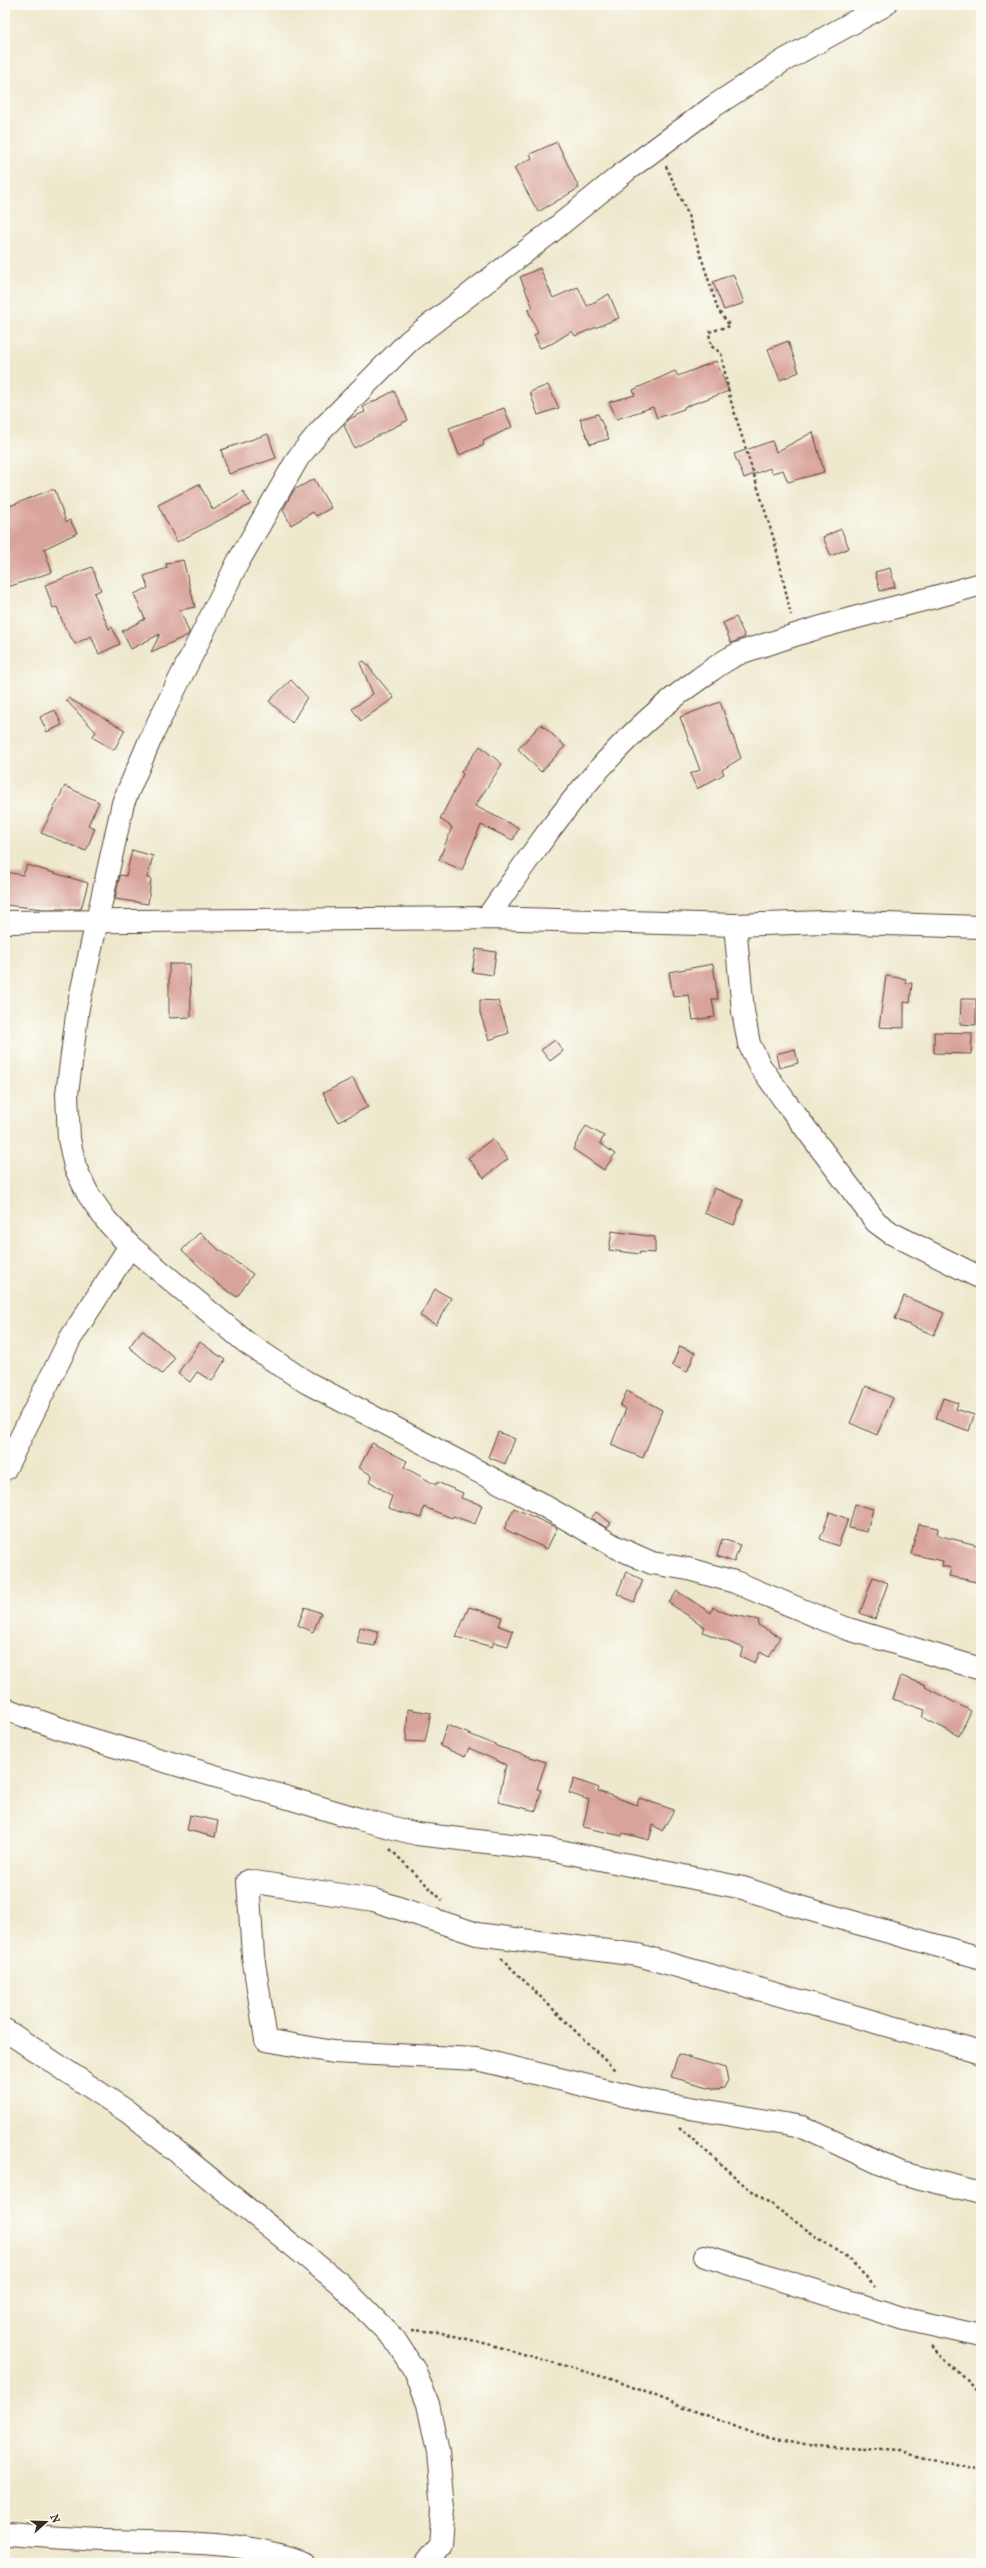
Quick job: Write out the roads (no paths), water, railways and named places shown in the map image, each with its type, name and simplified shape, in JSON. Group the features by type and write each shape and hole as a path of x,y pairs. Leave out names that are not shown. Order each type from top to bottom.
{"street":[{"path":"885,5 783,61 714,106 657,148 491,280 408,341 389,363 320,431 298,458 238,562 152,733 123,803 78,1007 67,1094 69,1139 75,1167 88,1194 106,1220 130,1246 247,1343 306,1382 539,1503 616,1547 652,1563 688,1569 735,1582 845,1628 981,1670"},
{"path":"487,918 545,834 582,787 638,727 677,694 730,657 795,634 921,602 981,584"},
{"path":"5,922 487,918 735,925 824,922 981,927"},
{"path":"735,925 743,1011 749,1044 760,1066 876,1222 891,1232 981,1278"},
{"path":"5,1469 70,1339 130,1246"},
{"path":"5,1709 84,1737 359,1819 417,1834 555,1850 743,1888 800,1907 981,1958"},
{"path":"981,2052 638,1955 477,1934 374,1900 248,1881 253,1956 266,2040 333,2052 477,2059 649,2101 802,2127 901,2173 981,2193"},
{"path":"5,2030 128,2112 339,2282 395,2340 415,2371 428,2404 438,2452 443,2508 440,2544 426,2563"},
{"path":"705,2256 905,2319 981,2336"},
{"path":"5,2534 184,2542 244,2547 276,2552 304,2563"}]}
